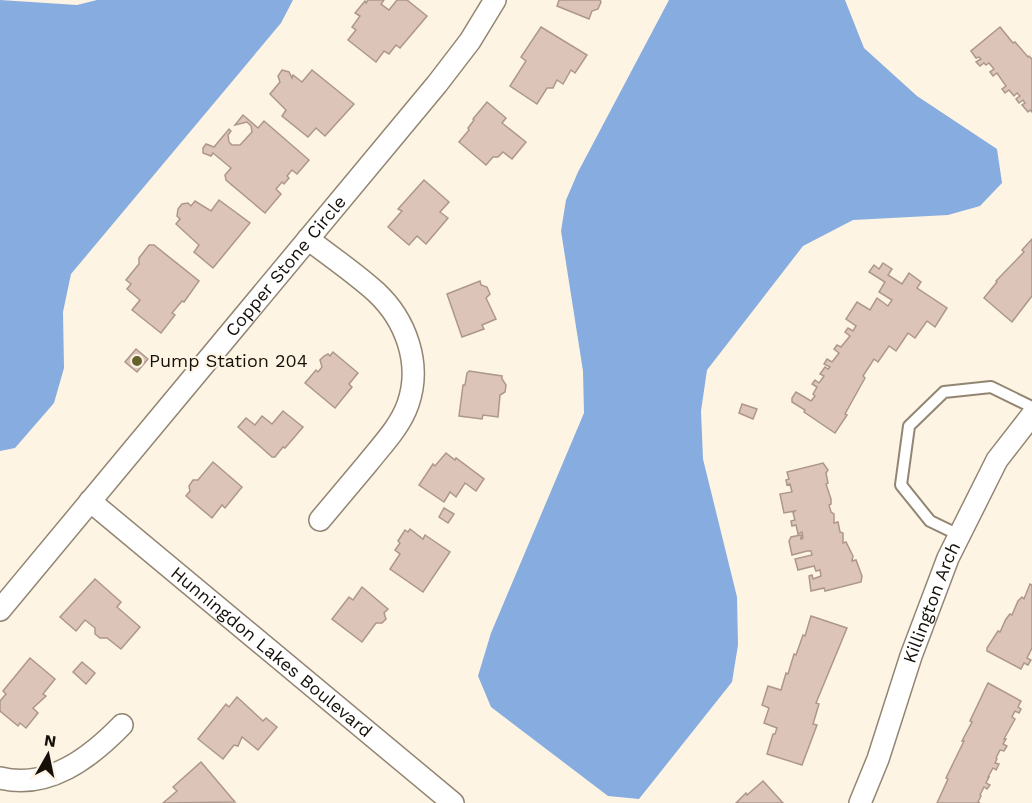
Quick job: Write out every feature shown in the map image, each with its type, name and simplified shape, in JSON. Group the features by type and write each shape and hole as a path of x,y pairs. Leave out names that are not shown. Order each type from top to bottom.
{"street":[{"name":"Copper Stone Circle","path":"0,610 470,41 495,0"},
{"path":"308,239 387,304 402,327 410,345 413,362 412,388 408,405 395,430 320,520"},
{"name":"Killington Arch","path":"860,803 878,759 911,656 948,558 998,460 1032,415"},
{"name":"Hunningdon Lakes Boulevard","path":"90,501 453,803"},
{"path":"0,778 14,781 49,776 78,763 101,746 122,725"}],"lane":[{"path":"959,535 930,521 901,485 909,426 944,392 991,387 1032,407"}],"water":[{"path":"0,0 77,5 97,0 293,0 281,23 71,274 63,312 64,368 54,403 15,448 0,451"},
{"path":"669,0 845,0 864,48 917,96 997,149 1002,183 980,206 948,215 853,220 803,246 707,370 701,411 703,459 737,597 738,645 732,682 639,799 608,796 491,707 478,676 491,633 584,413 583,371 561,231 566,200 578,172"}],"building":[{"path":"368,0 384,0 381,4 389,10 397,0 407,0 427,16 400,48 396,45 389,54 384,51 376,62 348,40 356,30 352,27 360,16 355,13"},
{"path":"559,0 600,0 601,2 598,9 592,11 589,19 557,6"},
{"path":"541,27 587,55 575,73 571,70 563,84 557,80 553,88 547,88 537,104 510,86 526,61 521,57"},
{"path":"1000,27 1013,43 1015,42 1032,59 1032,112 1030,110 1028,112 1022,105 1025,103 1023,100 1019,103 1016,99 1020,96 1017,93 1014,96 1009,90 1005,93 1002,89 1006,86 997,73 993,76 990,72 994,69 989,63 980,66 976,62 981,59 976,58 971,51"},
{"path":"282,70 289,72 292,78 293,75 302,82 312,70 354,104 325,136 316,128 308,137 282,116 286,110 270,94 280,82 278,76"},
{"path":"487,102 506,118 502,123 526,142 512,159 503,152 498,157 493,157 486,165 459,142"},
{"path":"243,115 258,128 264,121 309,160 297,174 292,170 284,184 282,182 276,189 281,194 265,213 226,180 225,175 231,168 213,153 211,156 203,153 206,144 214,147 229,129 231,131 228,135 229,142 232,145 240,145 252,132 247,122 235,125"},
{"path":"424,180 449,202 440,212 448,218 426,244 417,236 409,245 388,227 402,211 398,209"},
{"path":"219,200 250,223 213,268 194,252 199,245 176,224 180,219 177,216 178,209 182,204 188,203 191,206 195,201 211,211"},
{"path":"1032,239 1032,296 1012,322 984,298 996,281 1024,252 1022,250"},
{"path":"149,245 154,245 199,281 184,302 182,301 172,313 175,315 161,333 132,310 140,300 127,289 131,284 126,280 139,264 139,258"},
{"path":"883,263 892,269 888,275 902,284 909,273 921,282 917,288 947,308 935,327 927,321 915,338 908,333 896,351 889,346 878,362 874,359 863,376 865,378 845,414 847,415 835,433 804,412 805,410 792,402 792,398 796,392 811,401 815,396 813,394 817,387 812,384 815,380 819,383 824,376 820,374 825,367 828,369 830,367 824,364 827,359 832,362 839,353 834,349 837,345 841,347 850,336 845,332 848,328 853,331 856,326 846,319 857,302 870,310 877,298 888,306 892,300 879,292 885,282 869,272 874,265 879,269"},
{"path":"480,281 481,285 487,287 490,294 486,298 496,319 482,325 484,329 462,337 447,294"},
{"name":"Pump Station 204","path":"136,349 148,359 137,372 125,362"},
{"path":"333,352 358,373 349,384 352,387 335,408 305,383 316,370 318,372 322,367 320,360 328,354 330,356"},
{"path":"469,371 502,376 506,385 505,392 500,395 498,417 483,415 482,419 459,416 463,385 465,385"},
{"path":"742,404 757,409 753,419 739,413"},
{"path":"283,411 303,427 275,457 272,457 238,427 246,418 255,425 262,416 272,424"},
{"path":"446,453 484,479 476,491 465,483 456,497 450,492 444,502 419,485 433,464 435,466"},
{"path":"213,462 242,487 225,508 222,505 212,518 186,496 193,480 198,480"},
{"path":"823,463 828,470 826,473 828,483 826,484 831,499 829,505 834,514 834,523 838,522 840,532 843,533 843,543 846,542 853,556 852,561 856,560 862,576 861,582 825,591 824,588 811,591 809,576 812,575 813,579 821,576 820,570 816,571 814,566 798,570 795,559 812,555 811,551 807,551 792,555 789,541 791,537 801,535 801,539 803,538 802,532 798,534 796,525 792,526 791,521 795,520 793,513 795,511 784,513 780,494 792,492 790,484 787,485 786,480 789,479 787,472"},
{"path":"444,508 454,514 448,523 439,517"},
{"path":"410,529 423,539 425,535 450,552 423,592 390,569 400,554 395,550 400,543 398,541 405,530 408,532"},
{"path":"95,579 121,602 117,607 140,627 121,649 107,638 100,638 95,634 95,628 85,620 76,631 60,617"},
{"path":"1030,584 1032,585 1032,648 1027,658 1031,660 1028,665 1024,663 1021,669 987,651 987,648 998,631 1000,632 1006,619 1010,614 1012,615 1018,601 1022,597 1024,599"},
{"path":"362,587 388,609 384,613 386,619 382,623 376,623 362,642 332,619 349,597 353,600"},
{"path":"811,616 847,628 816,703 819,704 813,724 817,725 802,765 767,754 777,728 764,723 769,708 762,705 768,686 781,690 794,654 796,655 803,635 805,636"},
{"path":"30,658 55,679 43,694 46,696 33,708 38,713 26,728 20,723 18,726 0,711 0,701 6,694 3,691"},
{"path":"82,662 95,673 86,684 73,672"},
{"path":"988,683 1021,701 1018,707 1021,709 1019,713 1015,711 1012,717 1015,719 1004,739 1006,739 1003,744 1007,746 1004,751 1000,750 996,758 995,763 999,764 996,770 993,768 988,777 986,783 990,785 987,789 984,787 978,802 980,803 937,803 972,722 970,721"},
{"path":"237,697 263,721 266,718 277,727 258,750 242,737 238,746 234,745 223,759 198,739 226,704 229,707"},
{"path":"201,762 235,802 163,803 177,791 173,787"},
{"path":"763,781 783,803 736,803 746,793 747,795"}],"place":[{"name":"Pump Station 204","path":"137,361"}]}
